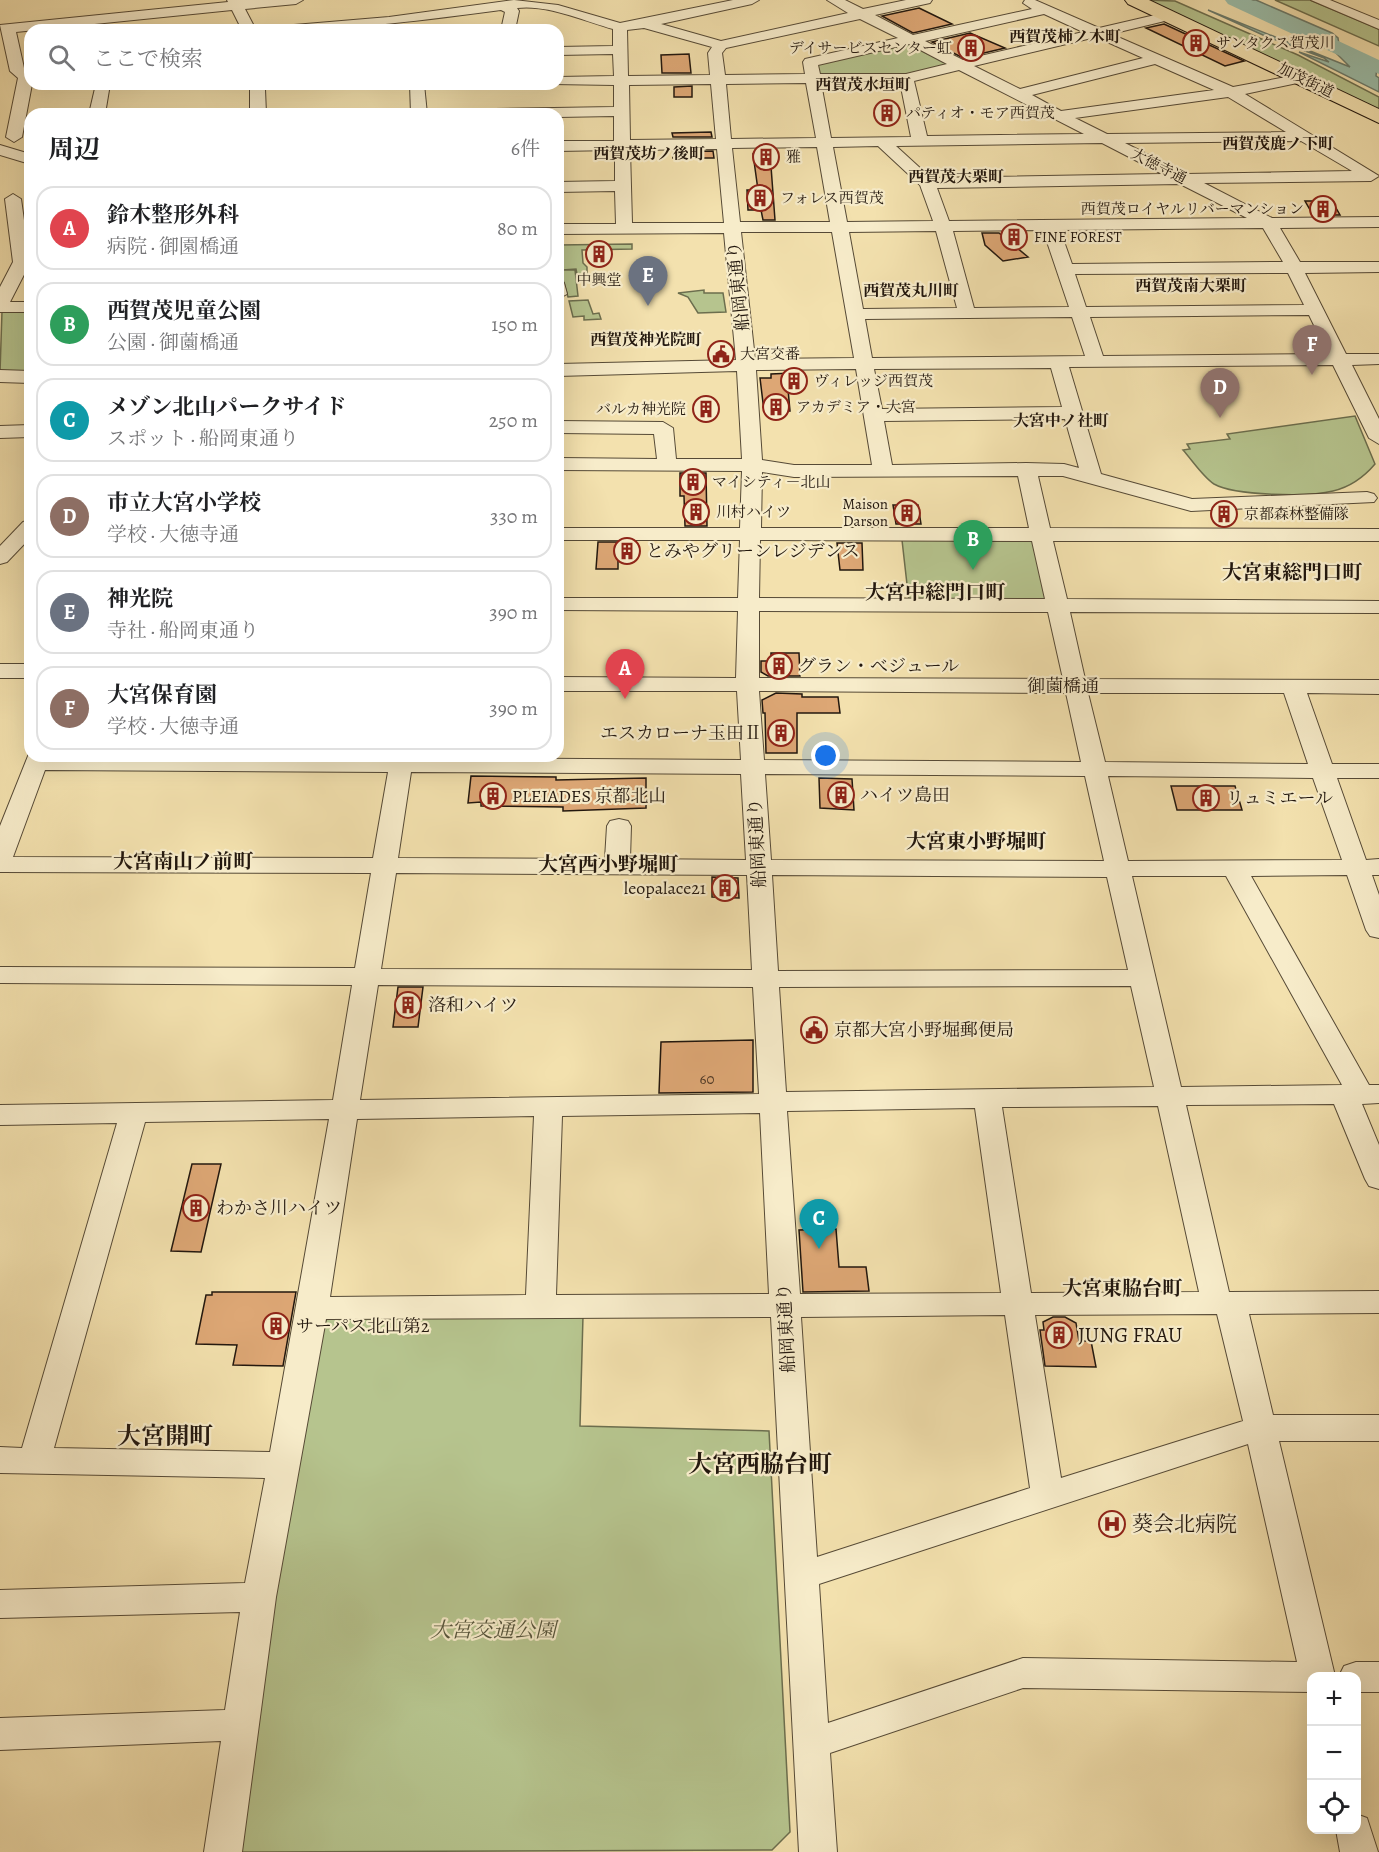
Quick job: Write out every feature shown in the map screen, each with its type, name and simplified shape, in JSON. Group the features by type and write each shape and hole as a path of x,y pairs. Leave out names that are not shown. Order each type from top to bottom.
{"main road":[{"name":"加茂街道","path":"1134,0 1302,78 1379,117"}],"street":[{"path":"36,24 145,7 296,0"},
{"path":"353,24 554,0"},
{"path":"515,3 558,9 620,27 644,24 752,0"},
{"name":"大徳寺通","path":"834,0 1269,223"},
{"path":"644,24 721,45 926,0"},
{"path":"1024,0 1231,92 1375,179"},
{"path":"1318,0 1379,25"},
{"path":"235,3 246,24"},
{"path":"509,24 515,3"},
{"path":"378,7 389,21 397,24"},
{"path":"883,470 822,142 810,62 1046,10"},
{"path":"564,81 906,78 1168,16"},
{"path":"24,26 4,29 17,71 24,73"},
{"path":"620,27 619,80 624,228"},
{"name":"船岡東通り","path":"721,45 715,53 746,365 752,465 748,684 818,1852"},
{"path":"564,51 619,50"},
{"path":"1019,94 1157,59"},
{"path":"906,78 920,140"},
{"path":"1062,115 1231,92 1302,78"},
{"path":"15,139 24,88"},
{"path":"98,108 102,90"},
{"path":"257,90 258,108"},
{"path":"418,90 419,108"},
{"path":"564,112 621,111"},
{"path":"564,146 1305,136"},
{"path":"881,141 927,183 943,225 967,313"},
{"path":"0,150 24,157"},
{"path":"927,183 1184,178 1375,179"},
{"path":"564,186 622,186"},
{"path":"6,198 24,202"},
{"path":"6,198 24,256"},
{"path":"564,229 1379,222"},
{"path":"1269,223 1294,267 1340,360 1374,419 1379,438"},
{"path":"1050,225 1096,362"},
{"path":"24,265 0,305 24,307"},
{"path":"1064,269 1379,267"},
{"path":"855,314 1316,310"},
{"path":"564,370 746,365 1379,359"},
{"path":"1059,363 1090,476"},
{"path":"0,376 24,377"},
{"path":"872,415 1073,413"},
{"path":"564,427 663,428 667,465"},
{"path":"0,432 24,431"},
{"path":"564,464 752,465 794,471 1064,470 1191,504 1373,493"},
{"path":"1026,469 1170,1096 1224,1303 1260,1428 1317,1672"},
{"path":"1373,493 1360,505 1379,526"},
{"path":"0,558 20,534"},
{"path":"564,534 1379,535"},
{"path":"564,604 1379,607"},
{"path":"0,671 24,670"},
{"name":"御薗橋通","path":"564,684 1379,687"},
{"path":"1293,687 1322,771 1367,868 1379,930"},
{"path":"0,859 35,762"},
{"path":"223,1852 260,1597 312,1308 401,762"},
{"path":"445,762 753,769 1379,771"},
{"path":"617,866 619,826"},
{"path":"0,864 1367,868"},
{"path":"1236,869 1361,1094 1379,1179"},
{"path":"0,975 765,980 1142,978"},
{"path":"0,1115 548,1108 773,1103 805,1100 1361,1094"},
{"path":"987,1098 1047,1495"},
{"path":"541,1307 548,1108"},
{"path":"35,1460 133,1114"},
{"path":"312,1308 1379,1302"},
{"path":"801,1576 1260,1428 1379,1428"},
{"path":"0,1460 284,1465"},
{"path":"0,1605 260,1597"},
{"path":"811,1744 1023,1673 1307,1677"},
{"path":"1361,1677 1379,1677"},
{"path":"0,1734 241,1725"},
{"path":"1355,1834 1359,1852"}],"green space":[{"path":"1143,0 1175,1 1298,55 1379,97 1379,112"},
{"path":"1275,0 1310,0 1379,29 1379,46"},
{"path":"907,43 947,63 946,66 905,76 817,77 817,63"},
{"path":"632,244 632,249 582,250 583,263 587,267 587,279 578,279 576,269 564,270 564,245"},
{"path":"564,270 575,270 578,296 568,297 564,283"},
{"path":"704,290 704,293 723,293 726,312 698,313 688,297 678,293"},
{"path":"588,300 593,314 599,313 601,319 584,320 584,316 573,317 569,301"},
{"path":"24,309 24,374 0,373 2,311"},
{"path":"1355,416 1375,464 1356,481 1333,491 1273,494 1224,488 1210,481 1183,450 1190,449 1187,444 1230,439 1227,434"},
{"path":"902,540 1034,541 1047,598 1040,602 909,602"},
{"name":"大宮交通公園","path":"332,1316 583,1316 580,1426 769,1431 790,1832 772,1850 235,1852 315,1327"}],"shaded area":[{"path":"1245,0 1256,0 1332,33 1338,38 1339,45 1377,66 1379,92 1299,52 1329,62 1324,58 1263,35 1208,10 1350,67 1317,34"}],"building":[{"path":"919,8 952,24 913,33 882,16"},
{"name":"サンタクス賀茂川","path":"1164,24 1244,61 1225,66 1146,28"},
{"name":"デイサービスセンター虹","path":"970,33 1005,48 963,58 932,42"},
{"path":"689,54 691,73 662,73 661,55"},
{"path":"692,86 692,97 674,97 674,87"},
{"path":"711,132 712,137 673,137 672,133"},
{"path":"713,151 714,158 673,158 673,152"},
{"path":"770,153 775,220 763,220 761,210 748,210 747,190 758,190 753,154"},
{"name":"西賀茂ロイヤルリバーマンション","path":"1305,201 1332,201 1340,215 1313,215"},
{"path":"982,233 999,233 1028,257 1003,261 985,245"},
{"path":"793,373 794,389 788,389 790,411 764,411 760,378 771,378 771,374"},
{"path":"680,473 706,473 707,526 685,526 684,496 680,496"},
{"name":"Maison Darson","path":"893,505 918,505 921,524 896,524"},
{"path":"598,542 623,542 623,557 618,557 618,569 596,569"},
{"path":"837,543 862,543 863,570 840,570"},
{"name":"グラン・べジュール","path":"771,653 799,653 800,676 768,676 761,672 761,661 771,661"},
{"name":"エスカローナ玉田Ⅱ","path":"776,693 802,694 802,697 838,697 840,713 797,713 797,753 766,753 765,713 763,713 762,700"},
{"path":"471,776 556,777 556,780 646,778 646,808 563,811 563,807 481,806 481,802 468,803"},
{"path":"819,778 852,779 854,810 820,808"},
{"name":"リュミエール","path":"1171,786 1235,786 1242,810 1177,810"},
{"name":"leopalace21","path":"712,877 738,878 739,898 712,897"},
{"name":"洛和ハイツ","path":"398,987 423,987 418,1027 393,1027"},
{"path":"753,1040 753,1092 659,1093 661,1042"},
{"name":"わかさ川ハイツ","path":"192,1164 221,1164 201,1252 171,1251"},
{"path":"836,1229 839,1267 866,1267 869,1291 803,1292 799,1230"},
{"name":"サーパス北山第2","path":"212,1292 296,1292 283,1366 233,1365 237,1345 196,1344 206,1295 212,1295"},
{"name":"JUNG FRAU","path":"1053,1317 1065,1317 1076,1323 1079,1341 1091,1341 1096,1367 1045,1366 1040,1330 1044,1330 1043,1322"}],"waterway":[{"path":"1235,0 1379,68"}],"place":[{"name":"サンタクス賀茂川","path":"1196,43"},
{"name":"デイサービスセンター虹","path":"971,48"},
{"name":"パティオ・モア西賀茂","path":"887,113"},
{"name":"雅","path":"766,157"},
{"name":"フォレス西賀茂","path":"760,198"},
{"name":"西賀茂ロイヤルリバーマンション","path":"1323,209"},
{"name":"FINE FOREST","path":"1014,237"},
{"name":"中興堂","path":"599,254"},
{"name":"神光院","path":"648,306"},
{"name":"大宮交番","path":"721,354"},
{"name":"大宮保育園","path":"1312,375"},
{"name":"ヴィレッジ西賀茂","path":"794,381"},
{"name":"アカデミア・大宮","path":"776,407"},
{"name":"バルカ神光院","path":"706,409"},
{"name":"市立大宮小学校","path":"1220,418"},
{"name":"マイシティ－北山","path":"693,482"},
{"name":"川村ハイツ","path":"696,512"},
{"name":"Maison Darson","path":"907,513"},
{"name":"京都森林整備隊","path":"1224,514"},
{"name":"とみやグリーンレジデンス","path":"627,551"},
{"name":"西賀茂児童公園","path":"973,570"},
{"name":"グラン・べジュール","path":"779,666"},
{"name":"鈴木整形外科","path":"625,699"},
{"name":"エスカローナ玉田Ⅱ","path":"781,733"},
{"name":"ハイツ島田","path":"841,795"},
{"name":"PLEIADES 京都北山","path":"493,796"},
{"name":"リュミエール","path":"1206,798"},
{"name":"leopalace21","path":"725,888"},
{"name":"洛和ハイツ","path":"408,1005"},
{"name":"京都大宮小野堀郵便局","path":"814,1030"},
{"name":"わかさ川ハイツ","path":"196,1208"},
{"name":"メゾン北山パークサイド","path":"819,1249"},
{"name":"サーパス北山第2","path":"276,1326"},
{"name":"JUNG FRAU","path":"1059,1335"},
{"name":"葵会北病院","path":"1112,1524"}],"district":[{"name":"西賀茂柿ノ木町","path":"1065,37"},
{"name":"西賀茂水垣町","path":"863,85"},
{"name":"西賀茂鹿ノ下町","path":"1278,144"},
{"name":"西賀茂坊ノ後町","path":"649,154"},
{"name":"西賀茂大栗町","path":"956,177"},
{"name":"西賀茂南大栗町","path":"1191,286"},
{"name":"西賀茂丸川町","path":"911,291"},
{"name":"西賀茂神光院町","path":"646,340"},
{"name":"大宮中ノ社町","path":"1061,421"},
{"name":"大宮東総門口町","path":"1292,572"},
{"name":"大宮中総門口町","path":"935,592"},
{"name":"大宮東小野堀町","path":"976,841"},
{"name":"大宮南山ノ前町","path":"183,861"},
{"name":"大宮西小野堀町","path":"608,864"},
{"name":"大宮東脇台町","path":"1122,1288"},
{"name":"大宮開町","path":"165,1436"},
{"name":"大宮西脇台町","path":"760,1464"}]}
